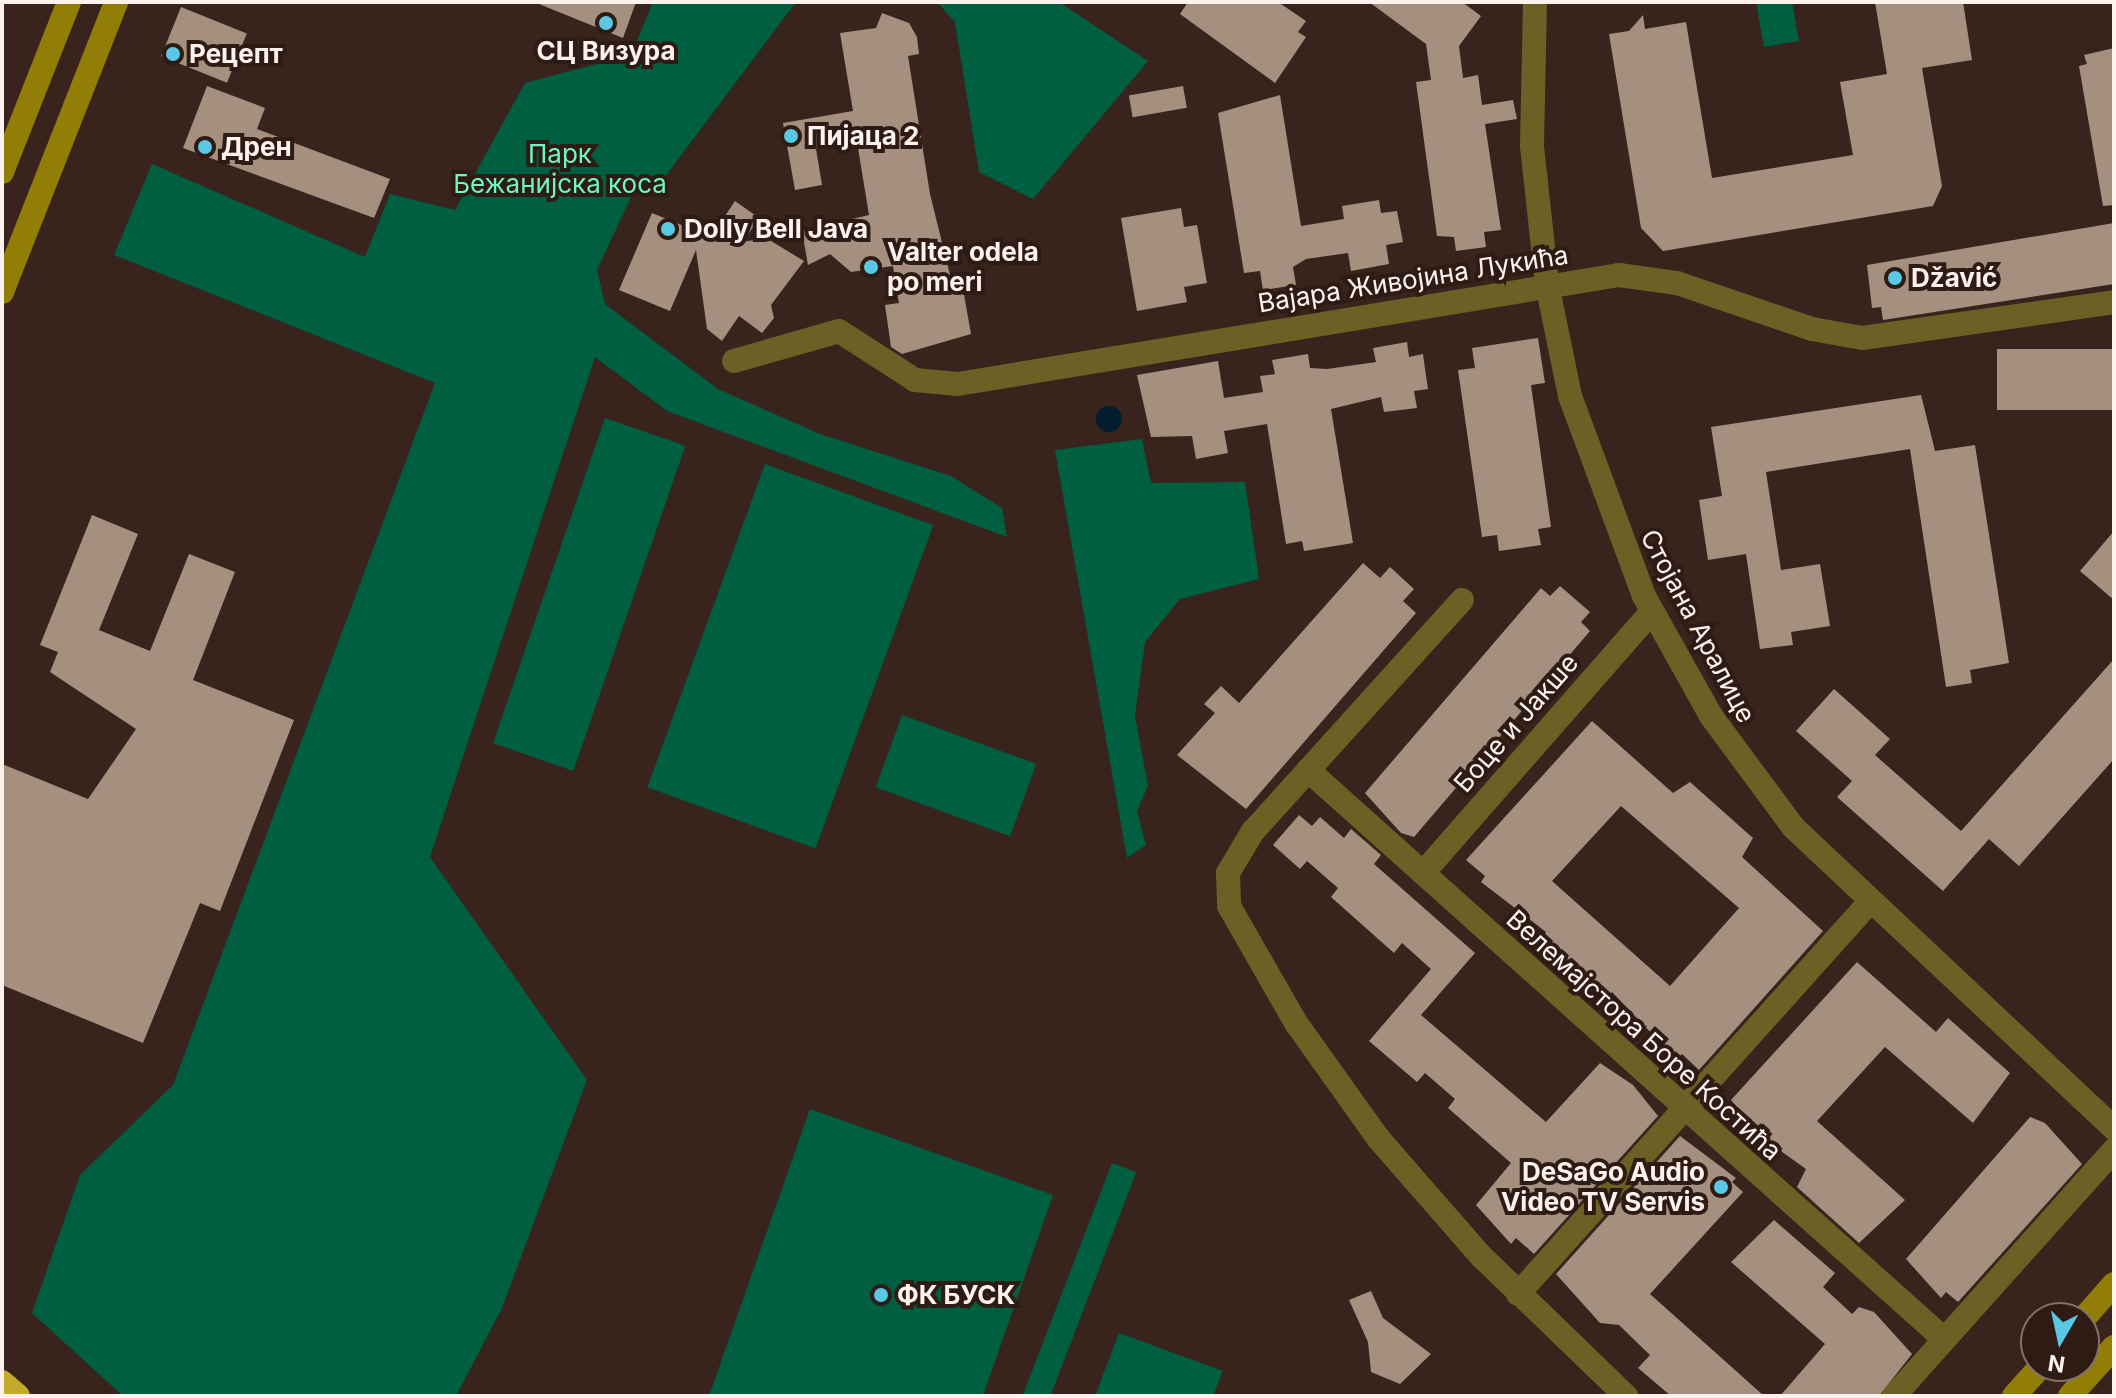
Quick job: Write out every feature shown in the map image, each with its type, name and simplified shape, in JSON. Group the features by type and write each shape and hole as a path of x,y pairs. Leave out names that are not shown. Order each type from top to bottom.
{"highway":[{"path":"2,1382 18,1396"}],"main road":[{"path":"2,172 69,2"},
{"path":"2,292 116,2"},
{"path":"2098,1302 2114,1284"},
{"path":"2070,1396 2114,1347"}],"street":[{"name":"Стојана Аралице","path":"1535,2 1532,146 1547,284 1579,422 1652,611 1764,794 1869,903 2114,1128"},
{"name":"Вајара Живојина Лукића","path":"734,361 839,331 915,380 958,384 1547,284 1657,279 1862,338 2114,302"},
{"path":"1462,600 1241,847 1228,873 1229,906 1296,1023 1378,1138 1518,1294 1626,1396"},
{"name":"Боце и Јакше","path":"1423,873 1652,611"},
{"name":"Велемајстора Боре Костића","path":"1308,770 1683,1111 1944,1339"},
{"path":"1518,1294 1869,903"},
{"path":"1894,1396 2114,1150"}],"green space":[{"name":"Парк Бежанијска коса","path":"653,2 796,2 658,186 632,195 597,270 605,304 718,389 820,434 951,476 1002,508 1007,537 667,411 595,357 430,857 587,1080 502,1308 456,1396 123,1396 32,1313 80,1175 173,1085 435,383 114,255 152,164 365,257 390,194 455,210 525,83 631,55"},
{"path":"937,2 1059,2 1148,61 1033,199 979,172 955,22"},
{"path":"1756,2 1792,2 1799,41 1764,47"},
{"path":"605,418 685,446 573,771 493,743"},
{"path":"1142,439 1151,483 1245,482 1259,579 1180,599 1145,642 1135,716 1148,786 1137,811 1146,845 1127,858 1055,450"},
{"path":"765,464 933,525 816,848 647,787"},
{"path":"902,715 1036,764 1010,836 876,787"},
{"name":"ФК БУСК","path":"810,1109 1053,1195 983,1396 709,1396"},
{"path":"1112,1163 1136,1172 1050,1396 1023,1395"},
{"path":"1119,1333 1223,1371 1213,1396 1095,1396"}],"water":[{"path":"1109,406 1119,409 1122,419 1119,429 1109,432 1099,429 1096,419 1099,409"}],"building":[{"name":"СЦ Визура","path":"534,2 636,2 623,38"},
{"path":"1188,2 1278,2 1306,21 1298,32 1306,37 1275,83 1180,14"},
{"path":"1369,2 1462,2 1481,16 1459,46 1463,78 1478,75 1482,105 1513,100 1517,119 1485,124 1501,230 1484,232 1486,247 1456,251 1454,237 1437,236 1416,82 1431,80 1426,44"},
{"path":"1875,2 1963,2 1972,60 1922,68 1942,186 1933,206 1663,251 1641,228 1609,34 1629,31 1643,15 1645,29 1686,22 1712,178 1853,155 1840,82 1887,74"},
{"path":"181,7 247,34 227,83 161,56"},
{"path":"882,13 909,23 917,37 919,54 908,56 930,194 951,279 961,278 971,334 902,354 891,347 885,305 899,303 893,266 851,272 830,254 808,265 802,231 869,215 857,142 816,149 822,185 795,190 783,123 853,111 840,33 876,28"},
{"path":"2114,48 2114,205 2103,206 2079,66 2087,64 2084,55"},
{"path":"207,86 265,108 257,129 390,179 374,218 183,148"},
{"path":"1183,86 1187,108 1133,117 1129,96"},
{"path":"1280,95 1301,226 1344,219 1342,206 1379,200 1381,213 1397,211 1403,242 1386,245 1389,264 1351,271 1348,253 1306,259 1293,267 1296,285 1263,290 1260,271 1244,273 1218,113"},
{"path":"735,201 759,218 743,242 766,238 804,261 771,305 774,318 762,333 739,316 722,341 707,329 696,250 670,311 619,290 652,213 711,237"},
{"path":"1181,208 1184,227 1197,225 1207,283 1184,287 1187,302 1137,311 1121,218"},
{"path":"2114,223 2114,284 1883,320 1881,307 1872,308 1867,265"},
{"path":"1538,338 1545,383 1531,385 1551,527 1538,529 1541,545 1499,551 1497,535 1482,537 1458,370 1475,368 1472,348"},
{"path":"1407,342 1409,357 1423,354 1428,389 1414,391 1417,408 1384,412 1381,397 1331,409 1353,543 1304,551 1302,541 1286,544 1267,424 1224,431 1228,453 1196,459 1192,436 1151,437 1137,375 1218,361 1224,398 1263,392 1260,376 1275,374 1272,360 1308,354 1310,368 1327,369 1376,362 1373,348"},
{"path":"1997,349 2114,349 2114,410 1997,410"},
{"path":"1921,395 1935,451 1975,445 2009,663 1970,670 1972,683 1946,687 1910,449 1766,472 1781,570 1820,564 1830,626 1791,632 1793,645 1760,649 1746,554 1708,560 1699,500 1722,496 1711,427"},
{"path":"92,515 138,534 99,630 150,651 189,554 235,572 193,680 294,720 220,911 200,903 143,1043 2,985 2,764 88,799 136,729 50,672 58,652 40,645"},
{"path":"2114,531 2114,600 2080,571"},
{"path":"1363,563 1380,578 1390,567 1414,589 1403,601 1416,613 1246,809 1177,755 1215,713 1204,704 1221,686 1239,703"},
{"path":"1560,586 1590,612 1581,622 1590,631 1414,837 1401,833 1365,793 1541,588 1550,596"},
{"path":"2114,659 2114,759 2019,866 1989,839 1943,891 1837,797 1852,781 1796,731 1834,689 1890,739 1875,755 1961,831"},
{"path":"1592,721 1673,793 1690,782 1753,838 1742,857 1823,931 1699,1070 1682,1054 1677,1060 1612,992 1599,1007 1537,951 1546,932 1481,882 1485,876 1466,860","holes":["1621,806 1739,908 1670,986 1552,881"]},
{"path":"1299,815 1312,826 1320,817 1344,838 1351,829 1381,855 1374,864 1475,953 1421,1015 1546,1122 1600,1063 1633,1085 1658,1116 1534,1254 1516,1238 1511,1244 1476,1205 1511,1163 1448,1108 1455,1099 1425,1073 1417,1082 1369,1041 1431,969 1402,943 1394,953 1331,897 1338,888 1307,861 1300,869 1273,845"},
{"path":"1857,962 1936,1032 1948,1018 2010,1073 1973,1123 1885,1047 1817,1121 1905,1200 1859,1243 1797,1187 1806,1169 1760,1136 1731,1100"},
{"path":"2030,1117 2045,1123 2082,1164 1958,1302 1946,1292 1941,1298 1906,1259"},
{"path":"1680,1136 1736,1178 1732,1182 1743,1192 1650,1294 1764,1396 1671,1396 1638,1368 1650,1355 1619,1325 1600,1323 1556,1274"},
{"path":"1774,1220 1835,1273 1823,1287 1852,1314 1859,1307 1874,1312 1912,1354 1879,1396 1780,1396 1825,1344 1731,1262"},
{"path":"1371,1291 1383,1318 1431,1354 1400,1384 1371,1372 1368,1342 1349,1300"}],"place":[{"name":"СЦ Визура","path":"606,23"},
{"name":"Рецепт","path":"173,54"},
{"name":"Пијаца 2","path":"791,136"},
{"name":"Дрен","path":"205,147"},
{"name":"Dolly Bell Java","path":"668,229"},
{"name":"Valter odela po meri","path":"871,267"},
{"name":"Džavić","path":"1895,278"},
{"name":"DeSaGo Audio Video TV Servis","path":"1721,1187"},
{"name":"ФК БУСК","path":"881,1295"}]}
